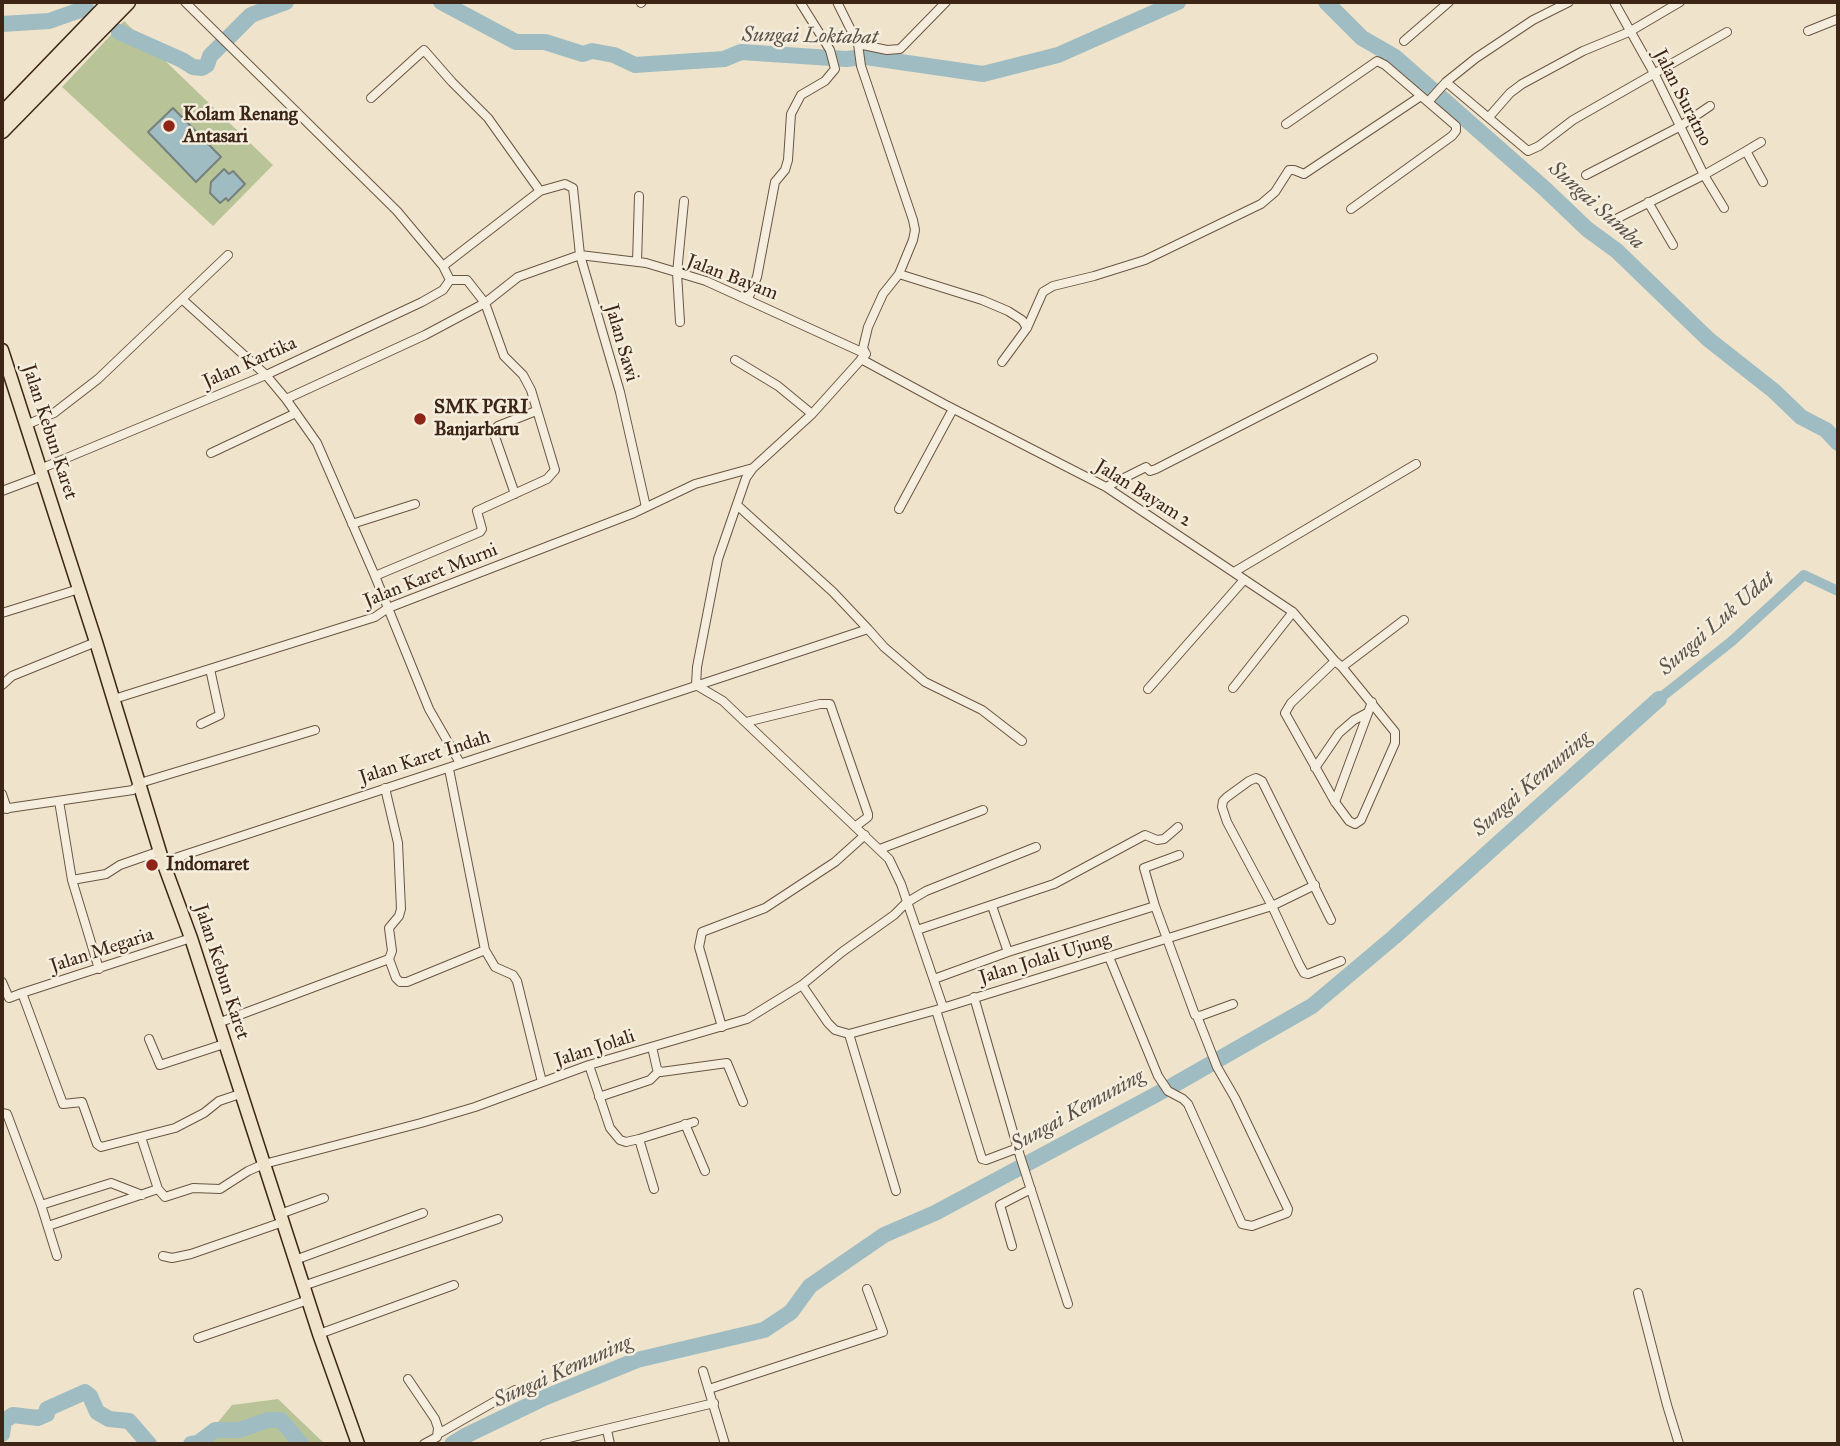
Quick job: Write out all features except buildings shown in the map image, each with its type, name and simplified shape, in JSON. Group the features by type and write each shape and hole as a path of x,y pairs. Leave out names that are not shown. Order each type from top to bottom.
{"highway":[{"path":"2,131 107,10 128,2"},
{"path":"2,114 48,75"}],"main road":[{"name":"Jalan Kebun Karet","path":"2,350 162,856 191,937 303,1286 358,1444"}],"street":[{"path":"185,2 377,190 443,266 450,281 467,280 485,303 504,356 523,375 531,390 554,466 554,474 477,511 482,529 480,532 375,576"},
{"path":"748,299 757,277 775,182 785,170 788,160 791,114 802,94 831,76 835,69 830,50 800,2"},
{"path":"837,2 858,46 861,66 915,230 899,274 883,294 868,327 863,348 864,357 812,414 753,468 746,478 718,559 697,667 696,685 723,701 746,722 880,849 897,872 934,979 982,1159 1019,1152"},
{"path":"858,46 900,49 946,2"},
{"path":"1404,41 1449,2"},
{"path":"1002,362 1027,328 1043,292 1053,286 1145,260 1261,204 1275,192 1289,170 1304,174 1426,99 1533,20 1569,2"},
{"name":"Jalan Suratno","path":"1614,2 1655,75 1704,176 1724,208"},
{"path":"1489,117 1510,93 1522,84 1583,51 1629,32 1679,2"},
{"path":"1808,31 1838,19"},
{"path":"1444,84 1489,117 1528,151 1539,146 1573,120 1727,32"},
{"path":"371,98 424,50 488,118 540,191 443,266"},
{"path":"1286,124 1377,61 1456,126 1456,131 1350,209"},
{"path":"1586,175 1679,127 1710,106"},
{"path":"1618,218 1704,176 1761,142"},
{"path":"1746,151 1763,182"},
{"name":"Jalan Sawi","path":"540,191 565,184 573,188 580,255 620,392 646,507"},
{"path":"637,262 639,197"},
{"path":"680,322 677,273 684,201"},
{"path":"1648,202 1673,246"},
{"path":"286,399 425,335 485,303 518,277 580,255"},
{"name":"Jalan Bayam","path":"580,255 637,262 706,281 864,357"},
{"path":"26,425 54,413 99,379 228,256"},
{"path":"899,274 1000,307 1014,315 1027,328"},
{"name":"Jalan Kartika","path":"2,491 266,375 422,302 443,290 450,281"},
{"path":"183,300 266,375 317,443 429,709 460,763"},
{"name":"Jalan Bayam 2","path":"864,357 953,409 1106,487 1293,612 1394,728 1395,743 1359,822 1352,824 1335,802"},
{"path":"1106,487 1146,467 1150,471 1156,469 1373,358"},
{"path":"735,360 778,386 812,414"},
{"path":"899,509 953,409"},
{"path":"515,494 493,431 498,426 536,411"},
{"path":"211,453 296,413"},
{"path":"1234,572 1416,464"},
{"name":"Jalan Karet Murni","path":"114,699 375,617 388,608 646,507 695,484 753,468"},
{"path":"352,524 415,504"},
{"path":"737,505 832,592 884,648 925,682 982,710 1022,741"},
{"path":"1148,689 1243,580"},
{"path":"2,613 79,589"},
{"path":"1233,688 1293,612"},
{"path":"1342,667 1404,620"},
{"name":"Jalan Karet Indah","path":"72,880 106,874 120,865 162,856 449,769 460,763 868,629"},
{"path":"2,685 12,676 96,642"},
{"path":"1335,661 1285,710 1290,724 1335,802"},
{"path":"201,724 220,715 210,669"},
{"path":"1335,802 1372,702"},
{"path":"746,722 830,704 868,814 868,817 856,826"},
{"path":"1315,768 1339,733 1367,713"},
{"path":"2,794 4,809 123,792 132,790 141,783 315,730"},
{"path":"449,769 485,950 495,967 513,975 517,981 542,1082"},
{"path":"1331,920 1262,782 1256,778 1249,781 1223,801 1222,807 1227,822 1304,972 1308,974 1341,961"},
{"path":"218,1023 388,959 392,951 389,928 401,909 398,844 385,788"},
{"path":"59,801 72,880 99,969"},
{"path":"880,849 983,810"},
{"path":"917,930 1054,884 1145,835 1157,840 1164,839 1178,827"},
{"path":"722,1027 699,947 702,932 765,908 835,862 865,835"},
{"name":"Jalan Jolali","path":"158,1189 165,1197 193,1188 220,1189 247,1171 264,1164 421,1123 589,1065 747,1019 802,985 906,903 926,891 1036,847"},
{"path":"1109,957 1158,1076 1168,1091 1188,1104 1242,1224 1252,1226 1285,1214 1288,1209 1210,1051 1155,906 1144,868 1179,855"},
{"name":"Jalan Jolali Ujung","path":"849,1034 940,1009 1272,906 1315,885"},
{"path":"992,906 1008,952"},
{"path":"934,979 1008,952 1155,906"},
{"name":"Jalan Megaria","path":"22,993 191,937"},
{"path":"388,959 396,978 400,982 407,982 485,950"},
{"path":"2,982 9,998 22,993 63,1104 82,1102 97,1144 101,1147 175,1128 204,1113 216,1102 240,1094"},
{"path":"802,985 828,1023 835,1030 849,1034 896,1191"},
{"path":"974,997 1019,1152 1068,1304"},
{"path":"1197,1016 1233,1004"},
{"path":"149,1039 160,1065 224,1044"},
{"path":"652,1047 659,1071"},
{"path":"599,1097 650,1080 659,1071 727,1063 743,1102"},
{"path":"589,1065 610,1128 620,1140 626,1142 639,1139 690,1123 705,1171"},
{"path":"2,1113 7,1114 57,1256"},
{"path":"48,1226 158,1189 141,1137"},
{"path":"639,1139 654,1189"},
{"path":"41,1205 111,1183 142,1195"},
{"path":"1012,1247 1000,1205 1031,1189"},
{"path":"163,1256 172,1258 191,1254 324,1199"},
{"path":"295,1260 423,1213"},
{"path":"303,1286 498,1219"},
{"path":"319,1334 454,1285"},
{"path":"709,1389 883,1332 867,1289"},
{"path":"1638,1293 1679,1444"},
{"path":"198,1338 308,1300"},
{"path":"703,1371 725,1444"},
{"path":"408,1379 435,1419 438,1434"},
{"path":"424,1444 515,1390"},
{"path":"544,1444 578,1440 607,1430 713,1404"},
{"path":"607,1430 610,1444"}],"green space":[{"name":"Kolam Renang Antasari","path":"124,21 273,165 213,226 62,87"},
{"path":"278,1399 325,1444 200,1444 232,1405"}],"water":[{"path":"173,108 221,157 196,182 148,132"},
{"path":"224,169 229,174 233,171 245,184 228,201 226,198 220,203 210,193 211,182"}],"waterway":[{"name":"Sungai Loktabat","path":"119,32 193,67 202,68 207,65 210,56 251,15 286,2"},
{"name":"Sungai Loktabat","path":"441,2 516,42 545,42 583,54 592,51 614,55 635,65 724,59 741,52 846,59 866,57 983,74 1058,55 1178,2"},
{"name":"Sungai Sumba","path":"1326,2 1362,38 1395,57 1587,229 1617,251 1708,339 1774,391 1801,417 1826,430 1838,443"},
{"name":"Sungai Loktabat","path":"2,24 49,21 86,8"},
{"name":"Sungai Luk Udat","path":"1659,699 1732,641 1804,575 1838,591"},
{"name":"Sungai Kemuning","path":"452,1444 546,1397 637,1360 764,1330 791,1312 810,1286 884,1235 935,1213 1172,1086 1312,1006 1394,937 1659,699"},
{"name":"Sungai Kemuning","path":"2,1434 4,1421 13,1415 38,1418 47,1414 47,1409 85,1392 90,1396 97,1412 109,1419 129,1421 149,1444"},
{"name":"Sungai Kemuning","path":"191,1444 198,1443 215,1430 239,1430 268,1420 281,1420 301,1444"}],"place":[{"name":"Kolam Renang Antasari","path":"169,126"},
{"name":"SMK PGRI Banjarbaru","path":"420,419"},
{"name":"Indomaret","path":"152,865"}]}
